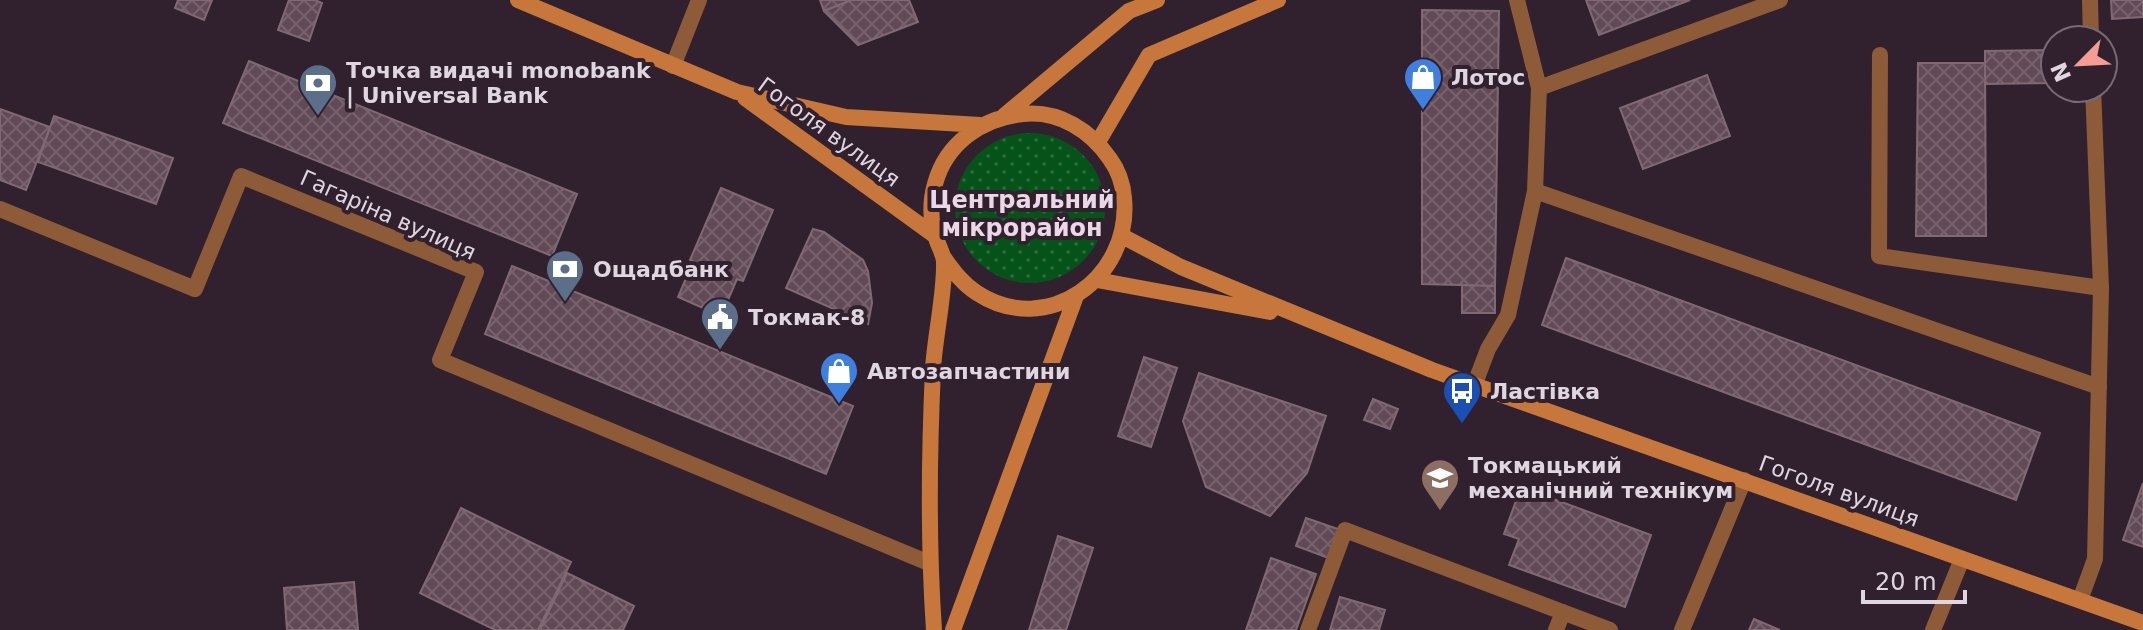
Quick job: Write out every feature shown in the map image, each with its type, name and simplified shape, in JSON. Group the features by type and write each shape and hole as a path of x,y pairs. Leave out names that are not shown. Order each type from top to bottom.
{"main road":[{"name":"Гоголя вулиця","path":"518,0 737,92 846,117 980,125"},
{"path":"1004,116 1127,6 1157,0"},
{"path":"1098,142 1149,55 1278,0"},
{"name":"Гоголя вулиця","path":"737,92 934,235"},
{"path":"1029,113 1054,117 1078,126 1098,142 1113,162 1123,186 1126,211 1122,236 1112,260 1097,280 1076,296 1053,305 1028,308 1003,304 979,294 959,279 944,258 934,235 931,210 935,185 945,161 960,141 980,125 1004,116 1029,113"},
{"name":"Гоголя вулиця","path":"1122,236 1181,267 1295,316 1474,386 2143,623"},
{"path":"934,630 929,563 933,367 944,258"},
{"name":"Гоголя вулиця","path":"1097,280 1295,316"},
{"path":"953,630 1076,296"}],"street":[{"path":"673,66 699,0"},
{"path":"1474,386 1488,349 1508,315 1535,191 1539,88 1517,0"},
{"path":"1539,88 1780,0"},
{"path":"2090,0 2091,24"},
{"path":"1880,55 1879,256 2101,288"},
{"path":"2080,600 2095,559 2101,288 2094,104"},
{"name":"Гагаріна вулиця","path":"0,209 195,289 241,176 476,272 440,360 929,563"},
{"path":"1535,191 2099,387"},
{"path":"1682,630 1744,480"},
{"path":"1308,630 1345,530 1610,630"},
{"path":"1933,630 1962,559"},
{"path":"1556,630 1563,612"}],"green space":[{"path":"1030,133 1059,138 1083,155 1100,179 1105,208 1100,237 1083,261 1059,278 1030,283 1001,278 977,261 960,237 955,208 960,179 977,155 1001,138"}],"building":[{"path":"178,0 212,0 204,20 175,8"},
{"path":"289,0 322,3 309,41 278,30"},
{"path":"820,0 851,0 824,11"},
{"path":"851,0 909,0 918,22 858,45 824,11"},
{"path":"1586,0 1690,0 1599,35"},
{"path":"2111,0 2143,0 2143,17 2112,19"},
{"path":"1422,10 1499,11 1495,286 1422,284"},
{"path":"2039,50 2039,83 1985,84 1985,51"},
{"path":"249,61 577,194 552,256 223,123"},
{"path":"1918,63 1985,63 1986,236 1916,236"},
{"path":"1707,75 1730,136 1643,169 1620,108"},
{"path":"0,109 50,127 26,190 0,180"},
{"path":"54,116 173,158 156,204 38,162"},
{"path":"721,188 773,210 743,281 737,279 721,316 678,297 693,262 690,260"},
{"path":"813,229 824,232 863,260 868,271 872,303 868,324 786,288"},
{"path":"1566,258 2040,433 2016,500 1542,325"},
{"path":"512,266 853,406 826,474 485,334"},
{"path":"1462,285 1495,286 1495,313 1462,313"},
{"path":"1144,357 1177,368 1151,447 1118,436"},
{"path":"1199,373 1326,416 1307,473 1270,516 1206,487 1183,421"},
{"path":"1373,399 1398,409 1390,429 1364,420"},
{"path":"2143,483 2143,547 2123,540"},
{"path":"1521,487 1651,535 1625,607 1509,565 1519,539 1504,534"},
{"path":"461,508 571,562 538,630 495,630 420,593"},
{"path":"1306,518 1341,530 1331,559 1296,546"},
{"path":"1058,536 1093,548 1066,630 1029,630"},
{"path":"1271,558 1316,574 1296,630 1246,630"},
{"path":"567,573 634,606 623,630 540,630"},
{"path":"354,582 358,630 287,630 284,588"},
{"path":"1340,597 1385,610 1379,630 1330,630"},
{"path":"1754,619 1780,630 1749,630"}],"place":[{"name":"Лотос","path":"1423,111"},
{"name":"Точка видачі monobank | Universal Bank","path":"318,117"},
{"name":"Ощадбанк","path":"565,303"},
{"name":"Токмак-8","path":"720,351"},
{"name":"Автозапчастини","path":"839,405"},
{"name":"Ластівка","path":"1462,425"},
{"name":"Токмацький механічний технікум","path":"1440,512"}],"district":[{"name":"Центральний мікрорайон","path":"1022,214"}]}
